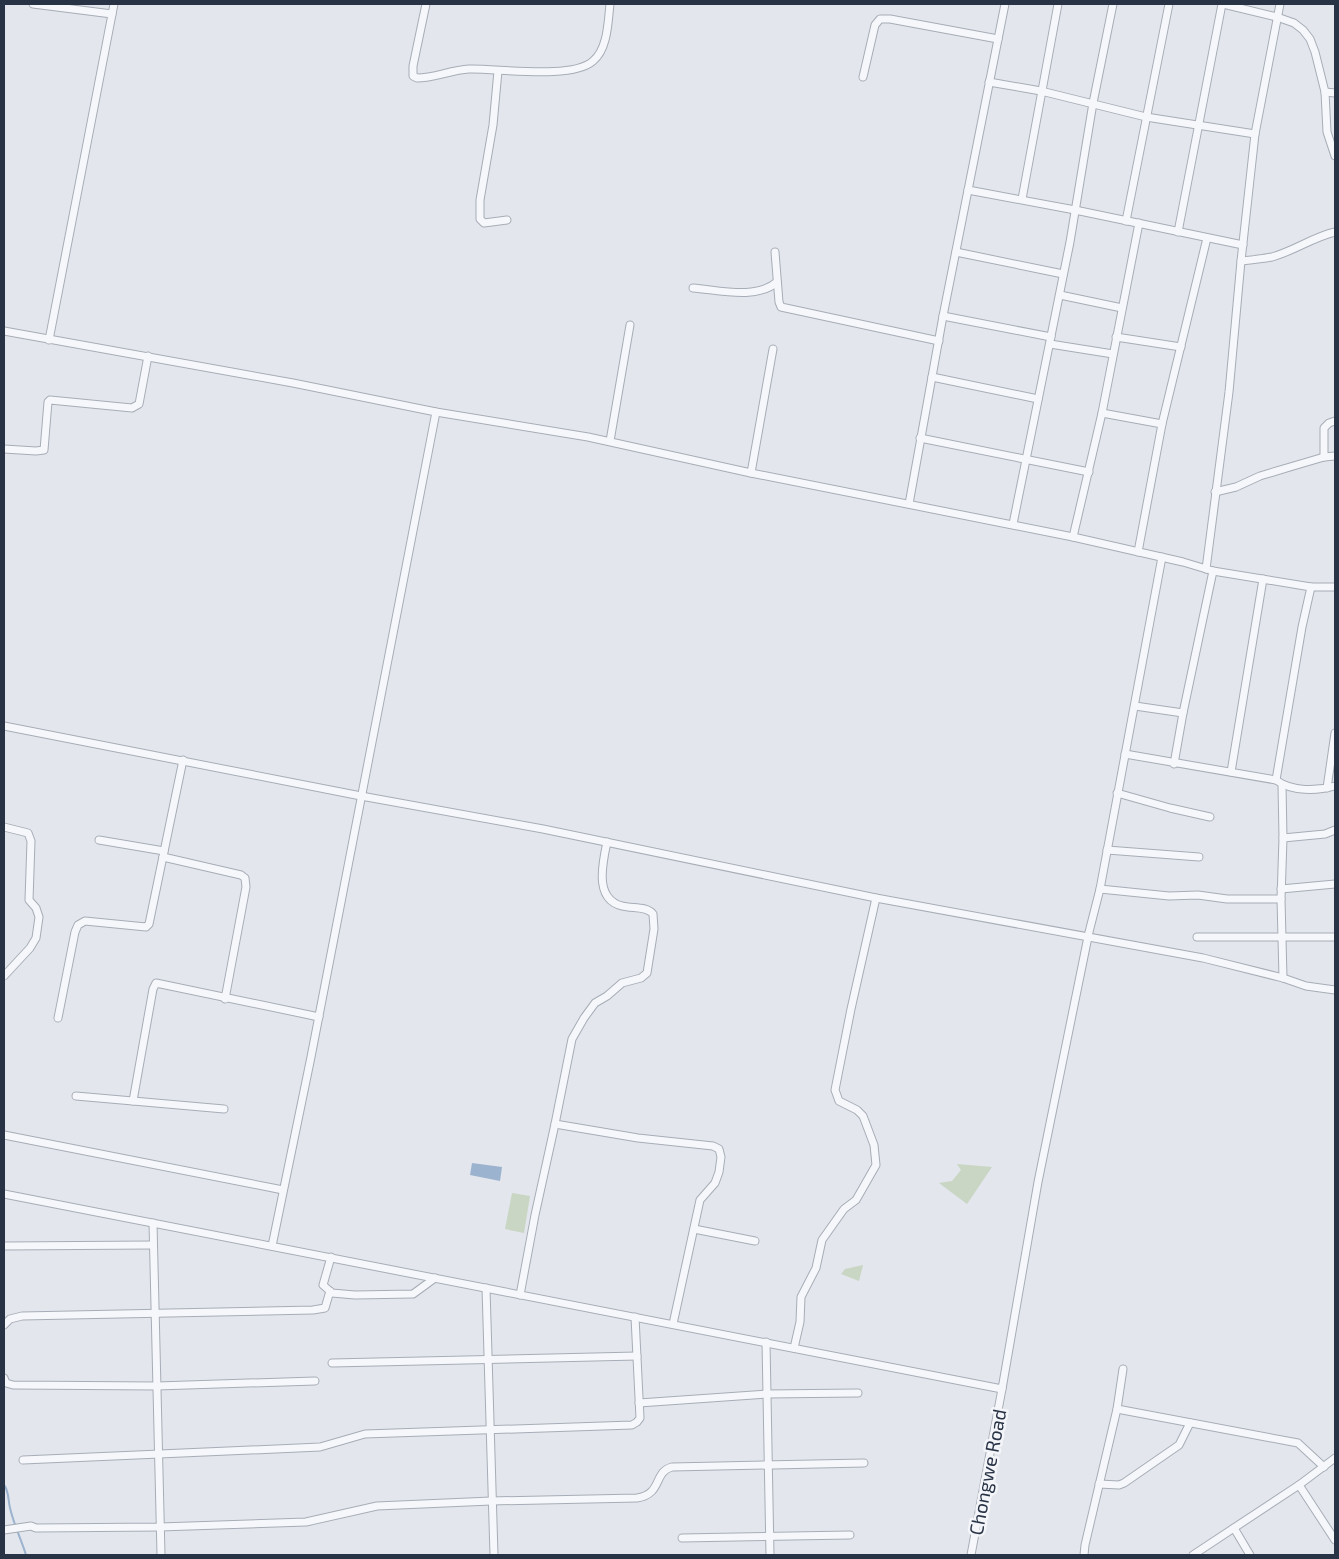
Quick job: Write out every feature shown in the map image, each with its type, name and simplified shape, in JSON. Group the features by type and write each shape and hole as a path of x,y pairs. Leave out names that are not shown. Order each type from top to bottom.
{"street":[{"path":"33,4 54,5 112,14"},
{"path":"48,340 114,4"},
{"path":"426,4 413,66 413,76 417,78 455,70 470,69 557,71 580,68 592,63 603,47 610,4"},
{"path":"909,504 943,316 1004,4"},
{"path":"1022,199 1058,4"},
{"path":"1013,524 1060,295 1093,103 1114,4"},
{"path":"1126,221 1170,4"},
{"path":"1178,232 1222,4 1294,23 1310,39 1325,92 1326,132 1335,156"},
{"path":"1174,764 1209,570 1215,492 1228,392 1255,134 1280,4"},
{"path":"863,77 875,25 880,19 890,19 998,39"},
{"path":"498,71 493,125 480,200 480,219 484,223 507,220"},
{"path":"989,82 1041,91 1146,116 1255,134"},
{"path":"1325,92 1335,93"},
{"path":"968,190 1022,199 1243,245"},
{"path":"1073,537 1102,412 1139,224"},
{"path":"1241,261 1274,256 1301,246 1320,235 1335,232"},
{"path":"1138,552 1162,424 1207,238"},
{"path":"774,252 781,307 787,310 850,321 939,341"},
{"path":"956,252 1063,274"},
{"path":"693,288 752,292 766,289 777,282"},
{"path":"1060,295 1122,308"},
{"path":"943,316 1113,354"},
{"path":"610,441 630,325"},
{"path":"4,331 293,382 436,412 610,441 751,473 1013,524 1162,557 1209,570 1311,587 1335,587"},
{"path":"1116,337 1181,346"},
{"path":"751,473 774,349"},
{"path":"4,449 44,450 48,402 50,400 135,407 139,404 148,356"},
{"path":"932,378 1038,399"},
{"path":"272,1246 319,1017 436,412"},
{"path":"1102,412 1162,424"},
{"path":"1324,457 1324,428 1329,423 1335,421"},
{"path":"920,438 1089,472"},
{"path":"1215,492 1236,487 1260,476 1324,457 1335,456"},
{"name":"Chongwe Road","path":"971,1555 1038,1182 1088,937 1100,889 1162,557"},
{"path":"1231,772 1263,580"},
{"path":"1283,978 1281,888 1283,838 1279,783 1302,627 1311,587"},
{"path":"1134,706 1183,713"},
{"path":"4,726 607,842 876,898 1203,958 1283,978 1306,986 1335,990"},
{"path":"1327,788 1335,733"},
{"path":"1125,754 1174,764 1231,772 1306,790 1335,786"},
{"path":"58,1018 78,925 85,921 146,927 150,920 182,760"},
{"path":"1117,794 1210,816"},
{"path":"4,827 28,833 31,841 29,900 36,908 39,917 34,943 4,976"},
{"path":"1283,838 1325,834 1335,830"},
{"path":"99,840 163,854 241,875 245,878 246,887 225,999"},
{"path":"520,1295 570,1047 579,1025 595,1002 607,996 619,985 641,978 648,971 654,928 653,914 649,910 620,905 608,898 601,871 607,842"},
{"path":"1107,850 1199,857"},
{"path":"1281,888 1335,884"},
{"path":"1100,889 1168,896 1198,895 1227,899 1281,899"},
{"path":"794,1348 800,1322 802,1297 816,1268 822,1240 844,1209 856,1200 876,1165 874,1145 863,1116 857,1110 839,1100 835,1090 876,898"},
{"path":"1197,937 1335,937"},
{"path":"133,1101 154,985 157,983 225,999 319,1017"},
{"path":"76,1096 224,1109"},
{"path":"555,1124 638,1138 717,1147 721,1152 719,1172 712,1187 702,1196 673,1324"},
{"path":"4,1135 284,1190"},
{"path":"4,1194 1002,1389"},
{"path":"153,1223 157,1454 161,1555"},
{"path":"694,1229 755,1241"},
{"path":"4,1246 153,1245"},
{"path":"331,1257 324,1285 330,1291 355,1294 413,1294 435,1278"},
{"path":"486,1288 494,1555"},
{"path":"4,1325 10,1320 22,1316 313,1310 325,1308 330,1291"},
{"path":"23,1460 320,1448 366,1434 632,1425 639,1420 636,1317"},
{"path":"766,1342 770,1555"},
{"path":"332,1362 637,1356"},
{"path":"1084,1555 1117,1409 1123,1369"},
{"path":"4,1378 6,1383 13,1385 157,1386 315,1381"},
{"path":"639,1403 767,1394 858,1393"},
{"path":"1117,1409 1298,1443 1324,1466"},
{"path":"1099,1484 1115,1485 1124,1483 1179,1445 1190,1423"},
{"path":"1193,1555 1335,1458"},
{"path":"4,1530 31,1526 36,1528 160,1527 306,1522 377,1506 637,1498 650,1494 662,1473 668,1468 864,1463"},
{"path":"1298,1485 1335,1540"},
{"path":"1234,1528 1250,1555"},
{"path":"682,1538 850,1535"}],"green space":[{"path":"957,1164 992,1167 967,1204 939,1183 952,1181 961,1170"},
{"path":"512,1193 530,1196 524,1233 505,1229"},
{"path":"863,1265 859,1281 841,1274 845,1269"}],"water":[{"path":"472,1163 502,1167 500,1181 470,1175"}],"waterway":[{"path":"4,1485 8,1493 13,1520 26,1555"}]}
